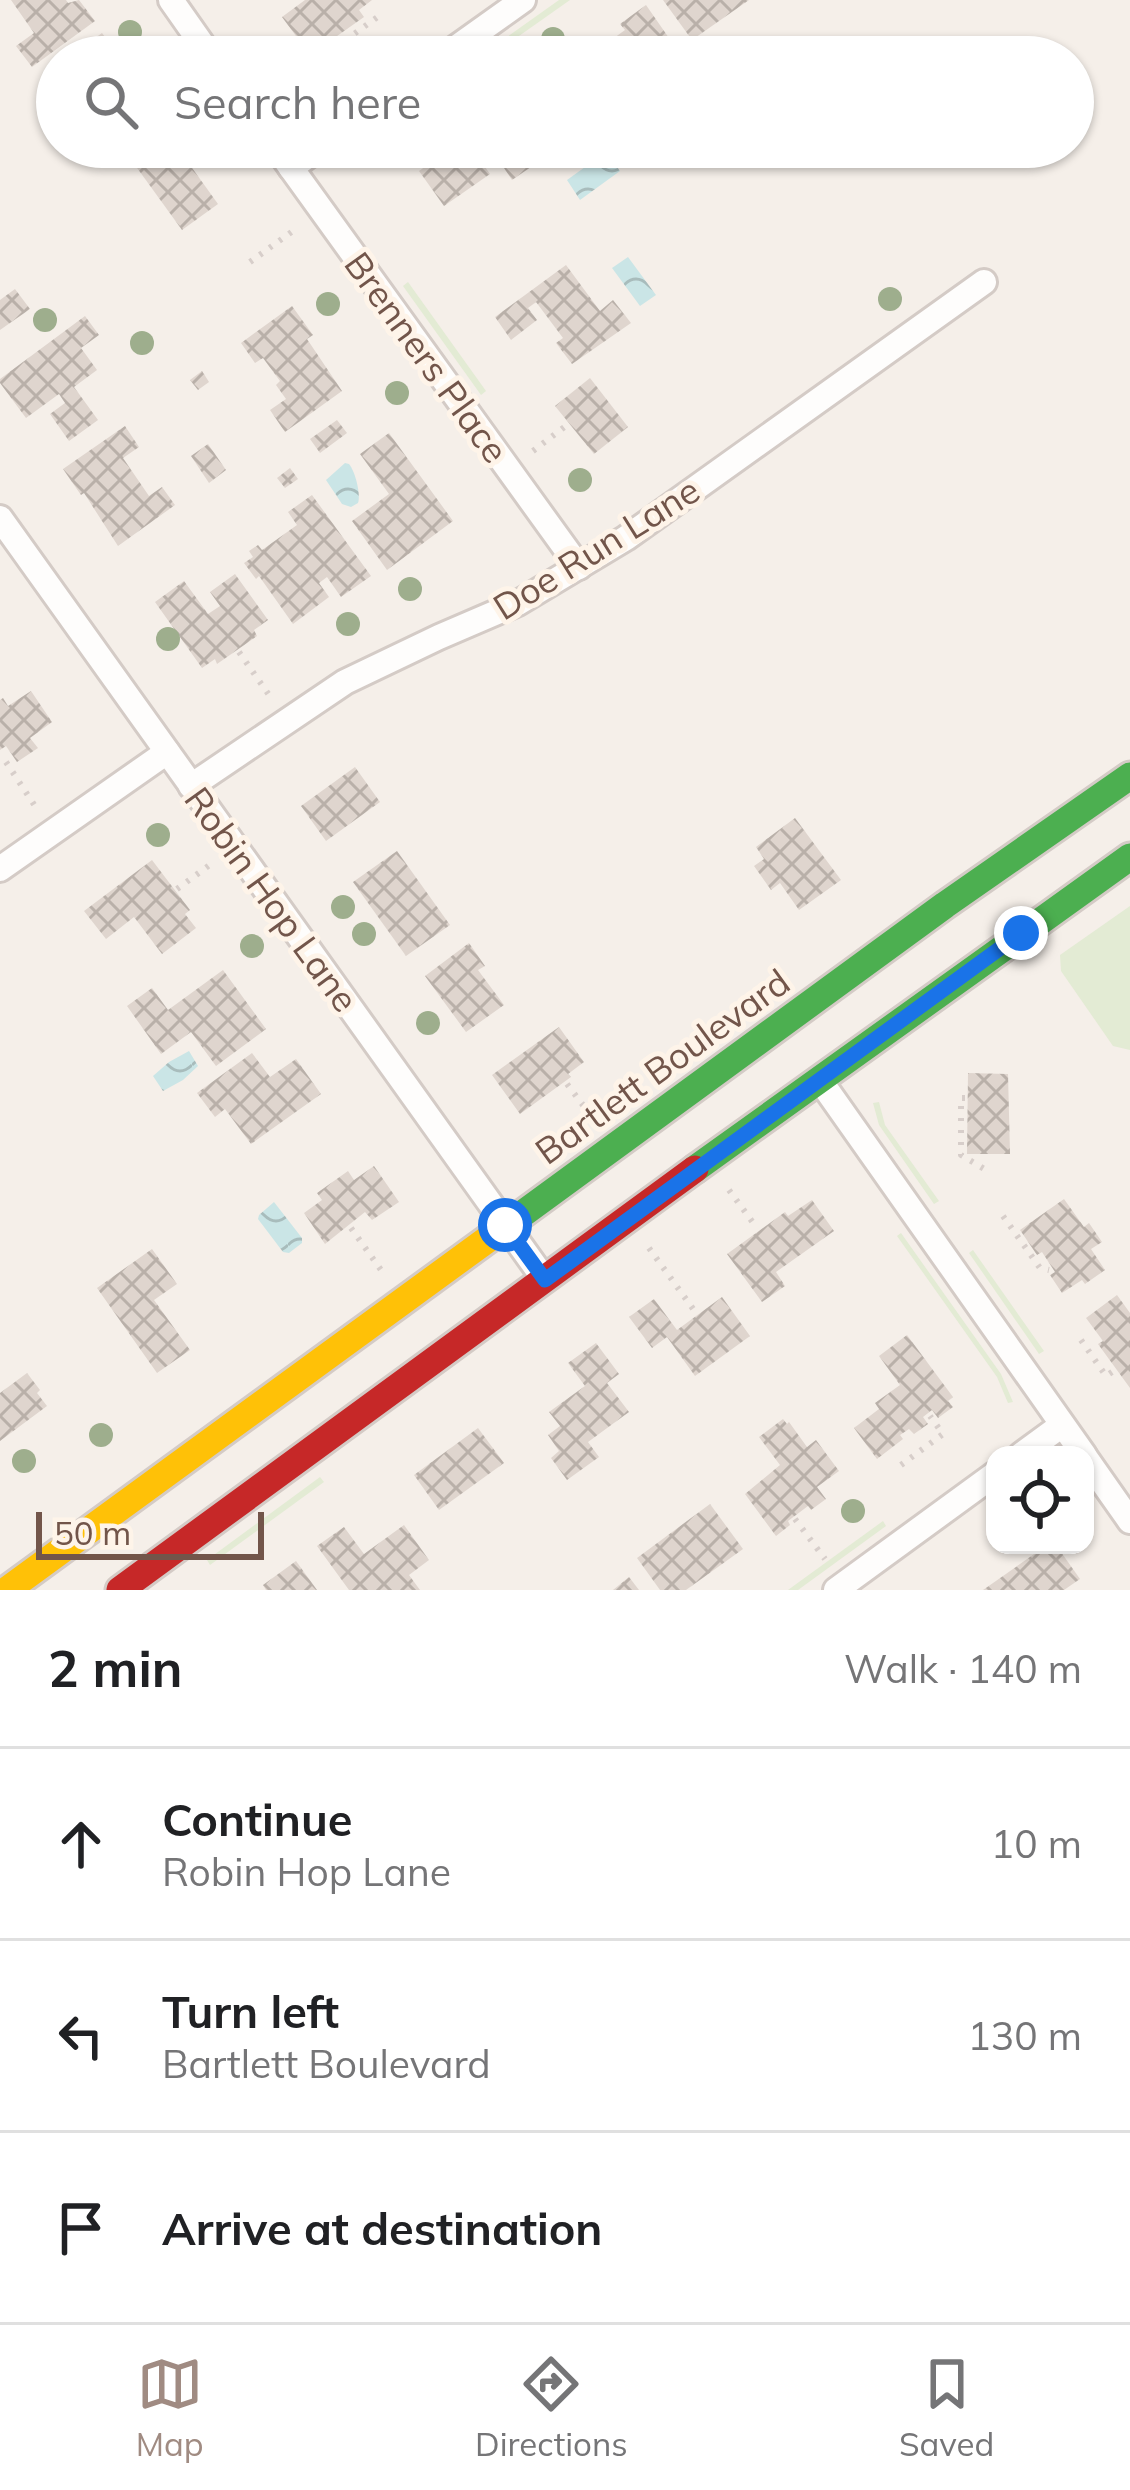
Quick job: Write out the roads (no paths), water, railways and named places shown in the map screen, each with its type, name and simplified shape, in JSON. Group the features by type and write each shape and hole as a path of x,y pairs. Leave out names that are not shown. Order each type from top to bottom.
{"main road":[{"name":"Bartlett Boulevard","path":"7,1590 945,905 1130,776"},
{"path":"120,1590 1130,857"}],"street":[{"path":"170,0 196,36"},
{"path":"473,36 524,0"},
{"name":"Brenners Place","path":"291,168 579,566"},
{"name":"Doe Run Lane","path":"191,786 345,682 518,603 626,538 985,282"},
{"name":"Robin Hop Lane","path":"0,518 545,1280"},
{"path":"0,869 167,752"},
{"path":"819,1079 1077,1446"},
{"path":"1033,1446 1062,1425"},
{"path":"1094,1470 1130,1521"},
{"path":"836,1590 986,1481"}],"water":[{"path":"584,168 620,171 580,200 567,180"},
{"path":"628,257 656,295 640,306 612,268"},
{"path":"345,463 358,489 358,503 351,507 342,504 326,480"},
{"path":"189,1051 198,1066 163,1091 153,1076"},
{"path":"274,1202 302,1238 289,1253 283,1252 258,1219"}]}
